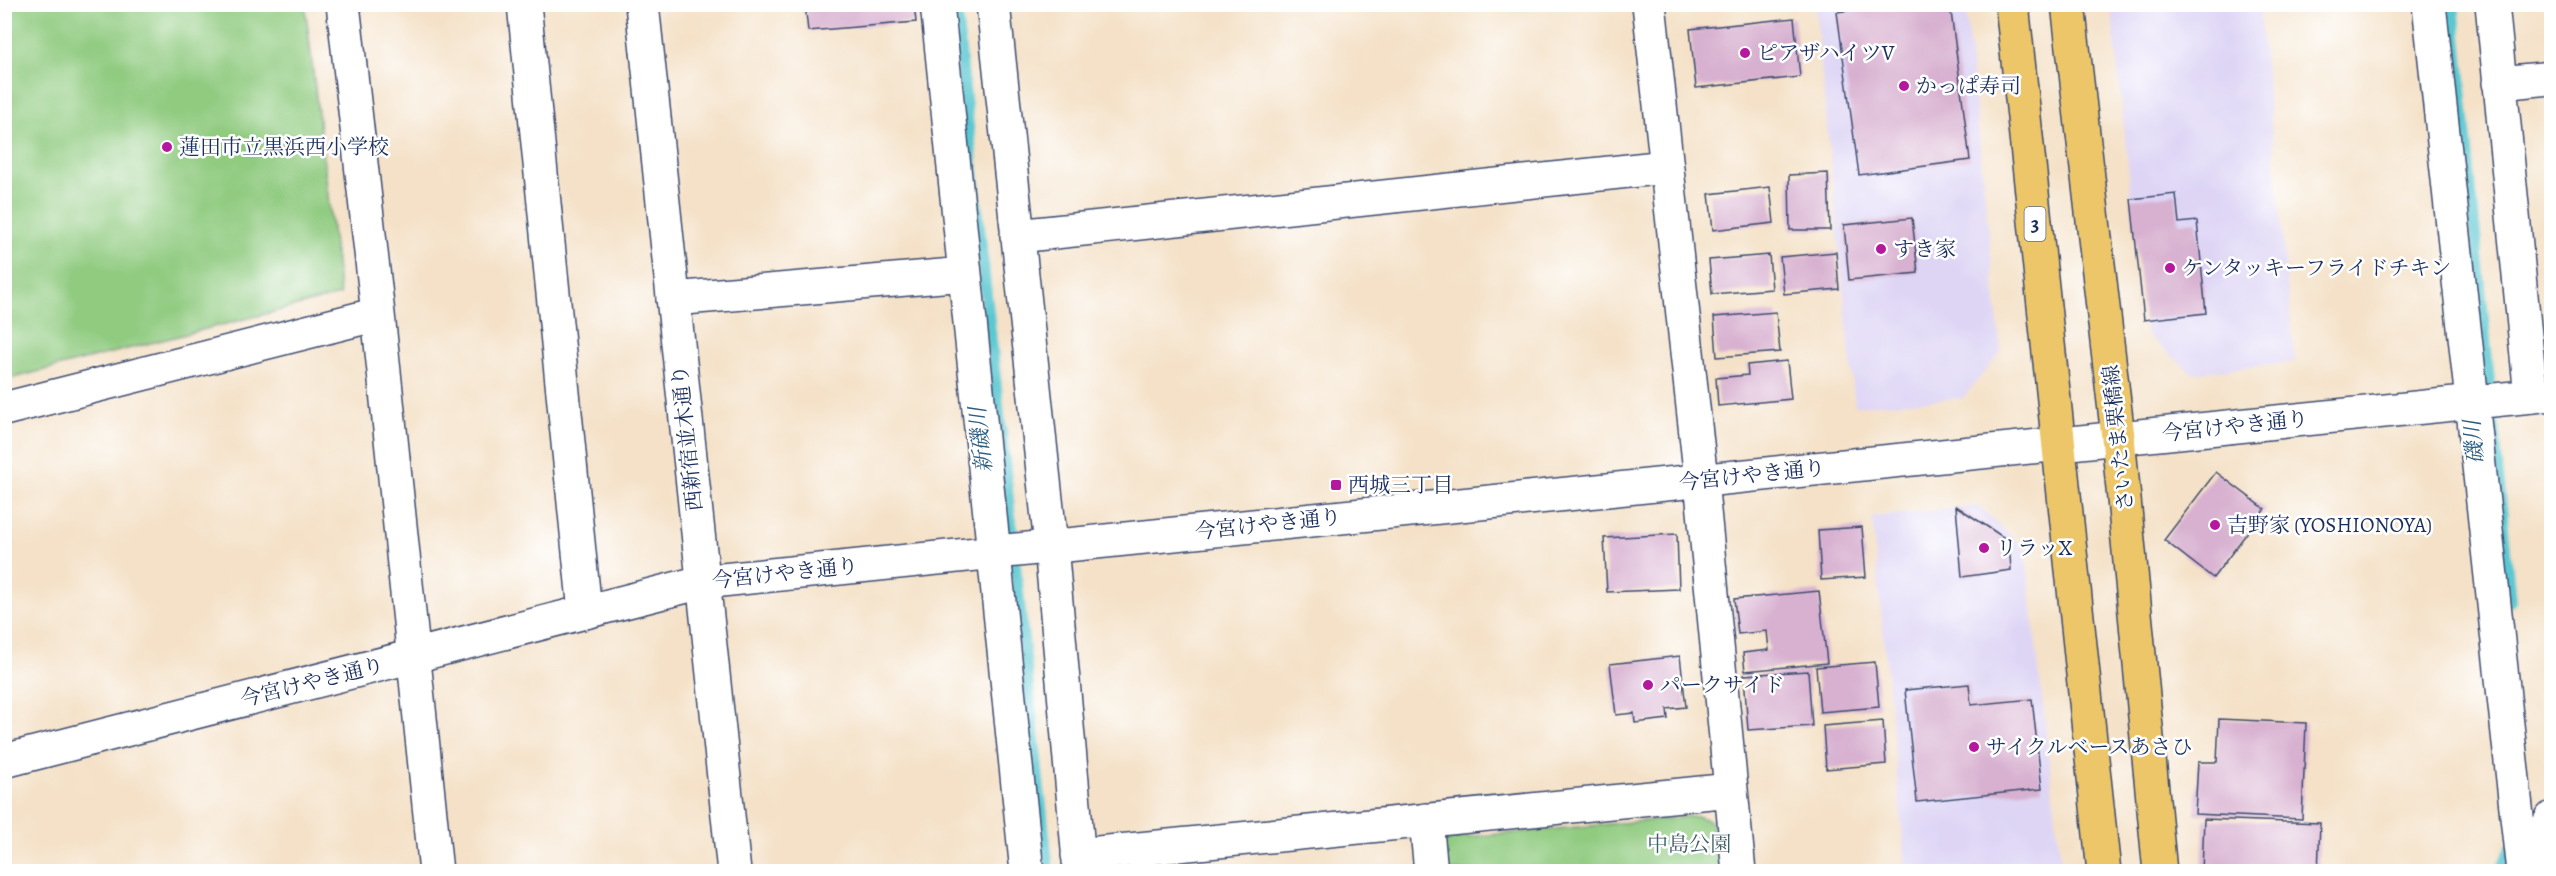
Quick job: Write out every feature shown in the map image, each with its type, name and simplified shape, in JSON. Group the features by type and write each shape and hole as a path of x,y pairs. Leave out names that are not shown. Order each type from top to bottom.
{"main road":[{"name":"3","path":"2012,4 2104,872"},
{"name":"さいたま栗橋線","path":"2068,4 2118,437 2160,872"}],"street":[{"path":"343,4 436,872"},
{"path":"524,4 585,612"},
{"name":"西新宿並木通り","path":"642,4 734,872"},
{"path":"937,4 1027,872"},
{"path":"993,4 1051,546 1079,863 1426,820 1731,790"},
{"path":"1649,4 1701,480 1739,872"},
{"path":"2429,4 2470,402 2524,872"},
{"path":"2492,4 2499,83 2541,395"},
{"path":"2499,83 2552,78"},
{"path":"1017,236 1666,167"},
{"path":"673,299 965,274"},
{"path":"4,409 378,314"},
{"name":"今宮けやき通り","path":"4,761 702,582 2541,395"},
{"path":"2524,872 2552,818"},
{"path":"1426,820 1431,872"}],"shaded area":[{"path":"1815,5 1965,5 2001,352 1963,398 1855,406"},
{"path":"2111,5 2259,5 2295,362 2192,373 2146,334"},
{"path":"1979,506 2025,549 2062,871 1906,871 1872,517"}],"green space":[{"name":"蓮田市立黒浜西小学校","path":"5,4 305,5 340,295 5,380"},
{"name":"中島公園","path":"1696,816 1711,821 1717,844 1720,871 1434,871 1438,845 1446,839"}],"building":[{"path":"805,4 914,4 916,22 808,31"},
{"name":"かっぱ寿司","path":"1894,4 1950,4 1970,160 1859,175 1837,12"},
{"name":"ピアザハイツV","path":"1794,18 1800,77 1696,88 1690,29"},
{"path":"1828,173 1830,230 1790,230 1789,175"},
{"path":"1770,187 1774,223 1713,230 1709,194"},
{"name":"ケンタッキーフライドチキン","path":"2176,194 2179,223 2197,221 2206,313 2144,320 2131,199"},
{"name":"すき家","path":"1912,218 1918,273 1849,280 1844,225"},
{"path":"1836,252 1839,289 1784,294 1780,257"},
{"path":"1769,255 1772,289 1712,294 1709,260"},
{"path":"1776,312 1780,352 1717,357 1714,317"},
{"path":"1787,361 1791,399 1718,406 1716,378 1748,375 1747,365"},
{"name":"吉野家 (YOSHIONOYA)","path":"2216,472 2265,509 2213,578 2164,540"},
{"path":"1956,506 2009,541 2011,570 1962,577"},
{"path":"1862,527 1866,577 1821,580 1818,530"},
{"path":"1677,534 1679,589 1607,592 1604,538"},
{"path":"1819,591 1827,663 1745,671 1743,653 1769,650 1767,631 1738,634 1734,599"},
{"name":"パークサイド","path":"1680,656 1686,707 1667,709 1668,719 1635,723 1634,713 1616,715 1610,664"},
{"path":"1875,662 1879,707 1820,712 1816,667"},
{"path":"1808,671 1812,726 1748,730 1744,675"},
{"name":"サイクルベースあさひ","path":"1969,684 1971,705 2032,699 2042,789 1917,802 1905,690"},
{"path":"2219,719 2306,723 2302,819 2195,814 2198,762 2217,762"},
{"path":"1883,721 1886,764 1826,769 1823,726"},
{"path":"2204,819 2320,823 2318,872 2202,872"}],"waterway":[{"name":"新磯川","path":"955,4 1048,872"},
{"name":"磯川","path":"2453,4 2510,601"},
{"name":"磯川","path":"2501,872 2511,848"}],"place":[{"name":"ピアザハイツV","path":"1745,53"},
{"name":"かっぱ寿司","path":"1904,86"},
{"name":"蓮田市立黒浜西小学校","path":"167,147"},
{"name":"すき家","path":"1881,249"},
{"name":"ケンタッキーフライドチキン","path":"2170,268"},
{"name":"西城三丁目","path":"1336,485"},
{"name":"吉野家 (YOSHIONOYA)","path":"2215,525"},
{"name":"リラッX","path":"1984,548"},
{"name":"パークサイド","path":"1648,685"},
{"name":"サイクルベースあさひ","path":"1974,747"}]}
